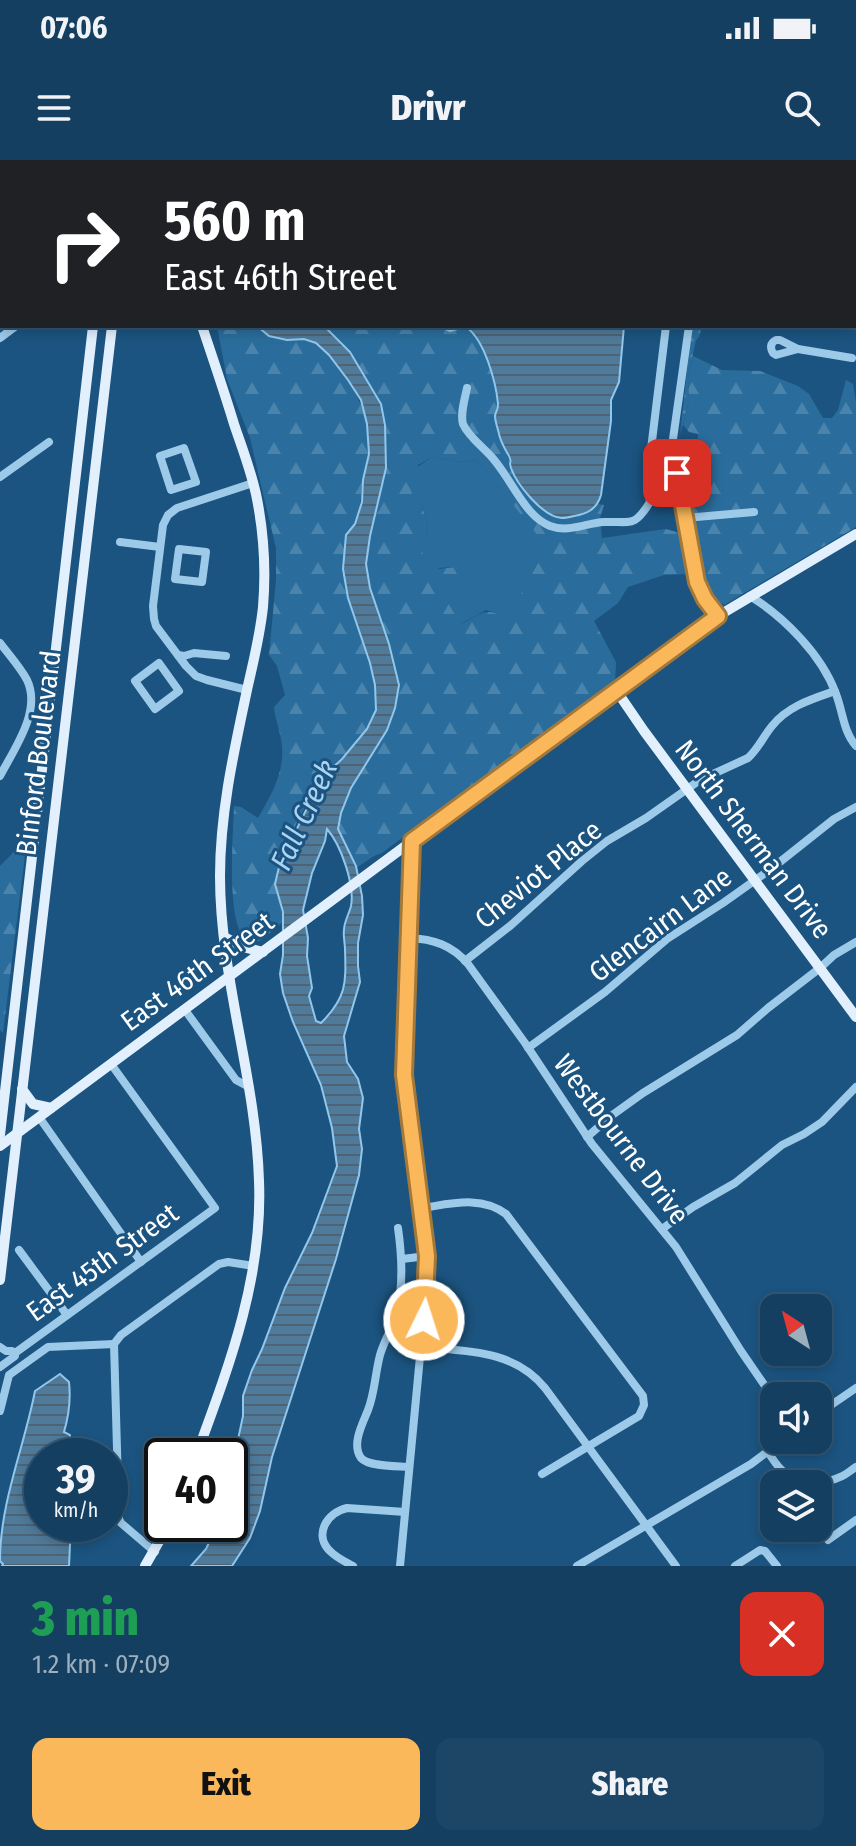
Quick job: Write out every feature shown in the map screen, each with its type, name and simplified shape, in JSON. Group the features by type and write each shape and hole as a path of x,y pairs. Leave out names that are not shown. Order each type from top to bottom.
{"main road":[{"name":"Binford Boulevard","path":"0,1135 93,328"},
{"name":"Binford Boulevard","path":"0,1280 112,328"},
{"path":"202,1438 237,1339 254,1266 259,1219 257,1144 224,937 220,878 227,792 260,628 264,581 262,531 253,483 203,328"},
{"name":"East 46th Street","path":"0,1146 718,616 856,534"},
{"name":"North Sherman Drive","path":"616,690 856,1017"},
{"path":"224,937 243,947 267,949"},
{"path":"22,1088 33,1104 51,1108"},
{"path":"145,1566 160,1542"}],"street":[{"path":"467,388 462,415 464,426 538,518 551,526 563,528 632,522 644,513 650,502 647,482 666,328"},
{"path":"689,328 672,446 697,582 718,616"},
{"path":"798,349 855,359"},
{"path":"0,477 49,442"},
{"path":"652,442 672,446"},
{"path":"196,482 171,490 160,456 184,448 196,482 202,500"},
{"path":"247,690 204,680 190,670 158,628 153,606 163,525 168,515 177,508 253,483"},
{"path":"685,518 754,512"},
{"path":"120,542 160,547"},
{"path":"157,575 175,579 202,582 206,552 179,549 175,579"},
{"path":"750,596 774,612 801,639 825,672 835,691 847,732 856,746"},
{"path":"0,643 25,678 31,696 28,720 0,776"},
{"path":"159,663 179,691 155,709 135,681 159,663 171,655 194,653 226,656"},
{"name":"Cheviot Place","path":"465,961 592,852 687,789 748,758 773,724 792,709 835,691"},
{"name":"Glencairn Lane","path":"528,1048 605,992 667,939 755,881 828,823 856,807"},
{"path":"400,1566 427,1293 422,1208 404,1075 412,841"},
{"name":"Westbourne Drive","path":"409,938 440,943 465,961 587,1137 688,1265 762,1382"},
{"path":"587,1137 643,1093 737,1035 834,955 856,942"},
{"path":"185,1010 236,1080 249,1087"},
{"name":"East 45th Street","path":"0,1367 215,1208 111,1064"},
{"path":"662,1229 741,1178 782,1145 822,1122 856,1087"},
{"path":"39,1117 141,1262"},
{"path":"422,1208 479,1202 492,1205 506,1214 644,1397 644,1407 637,1418 542,1474"},
{"path":"398,1228 402,1259 397,1310 381,1353 358,1449 367,1462 409,1467"},
{"path":"19,1250 67,1315"},
{"path":"402,1259 427,1256"},
{"path":"155,1552 119,1519 114,1344 121,1335 219,1264 228,1262 254,1266"},
{"path":"0,1411 9,1375 48,1347 114,1344"},
{"name":"East 45th Street","path":"0,1347 15,1353"},
{"path":"422,1347 489,1353 516,1363 540,1382 676,1566"},
{"path":"832,1404 856,1388"},
{"path":"577,1566 765,1454"},
{"path":"769,1454 785,1472 807,1480 834,1479 856,1467"},
{"path":"353,1566 333,1554 325,1544 323,1531 330,1516 347,1508 405,1512"},
{"path":"832,1537 856,1520"},
{"path":"735,1566 760,1550 765,1551 777,1566"}],"green space":[{"path":"217,328 259,328 275,338 312,342 327,353 352,387 365,418 369,441 360,508 356,521 346,535 346,586 375,681 376,708 364,733 321,781 289,839 276,881 283,922 260,941 251,944 242,935 234,909 234,806 258,818 273,790 282,760 274,707 285,695 277,666 269,655 276,548 250,438 227,379"},
{"path":"326,328 443,328 450,331 467,328 479,341 488,361 497,402 496,420 511,469 590,511 598,504 604,505 600,518 602,538 666,529 680,533 688,574 664,575 628,587 618,603 594,621 616,662 615,682 382,853 356,868 338,829 341,813 351,788 387,730 399,685 370,588 366,564 386,468 381,404 350,352","holes":["432,457 461,462 477,460 546,547 518,599 495,613 481,613 461,624 448,594 459,574 455,567 439,569 426,538 428,525 421,502 418,465"]},
{"path":"692,328 701,328 688,378 689,401 680,435"},
{"path":"693,356 722,370 760,371 798,386 809,394 823,418 832,418 838,410 846,380 853,384 856,402 856,527 724,605 710,596 699,574 686,487 696,478 698,434 689,432 683,425 689,401 688,378"},
{"path":"432,457 461,462 477,460 547,547 518,599 521,603 517,613 504,621 486,610 461,624 447,597 458,574 454,567 437,568 430,565 421,549 428,525 421,502 412,494 407,474"},
{"path":"27,839 3,1033 0,1030 0,866"}],"water":[{"name":"Fall Creek","path":"259,328 326,328 350,352 381,404 386,468 366,564 370,588 399,685 387,730 351,788 338,829 356,866 362,896 363,915 358,943 360,982 344,1036 347,1062 358,1079 363,1098 359,1175 336,1259 272,1457 260,1511 248,1541 248,1438 238,1438 243,1396 337,1166 332,1128 321,1085 283,993 280,974 283,912 275,884 280,863 316,790 367,729 376,710 370,663 348,598 343,569 346,535 355,524 362,502 369,454 367,424 361,400 348,380 329,355 316,343 304,339 287,340 269,336","holes":["327,829 346,866 352,897 344,927 343,989 336,1005 321,1023 316,1021 309,996 312,988 303,910"]},
{"path":"467,328 624,328 619,382 611,400 601,495 591,510 562,518 555,516 532,499 514,475 495,418 498,404 495,385 488,362"},
{"path":"60,1374 69,1382 69,1407 64,1432 70,1438 24,1438 24,1542 70,1542 69,1566 2,1566 0,1561 8,1496 35,1391"},
{"name":"Fall Creek","path":"209,1542 247,1542 232,1566 191,1566"}],"route":[{"path":"424,1320 427,1256 404,1075 412,841 718,616 697,582 677,473"}]}
